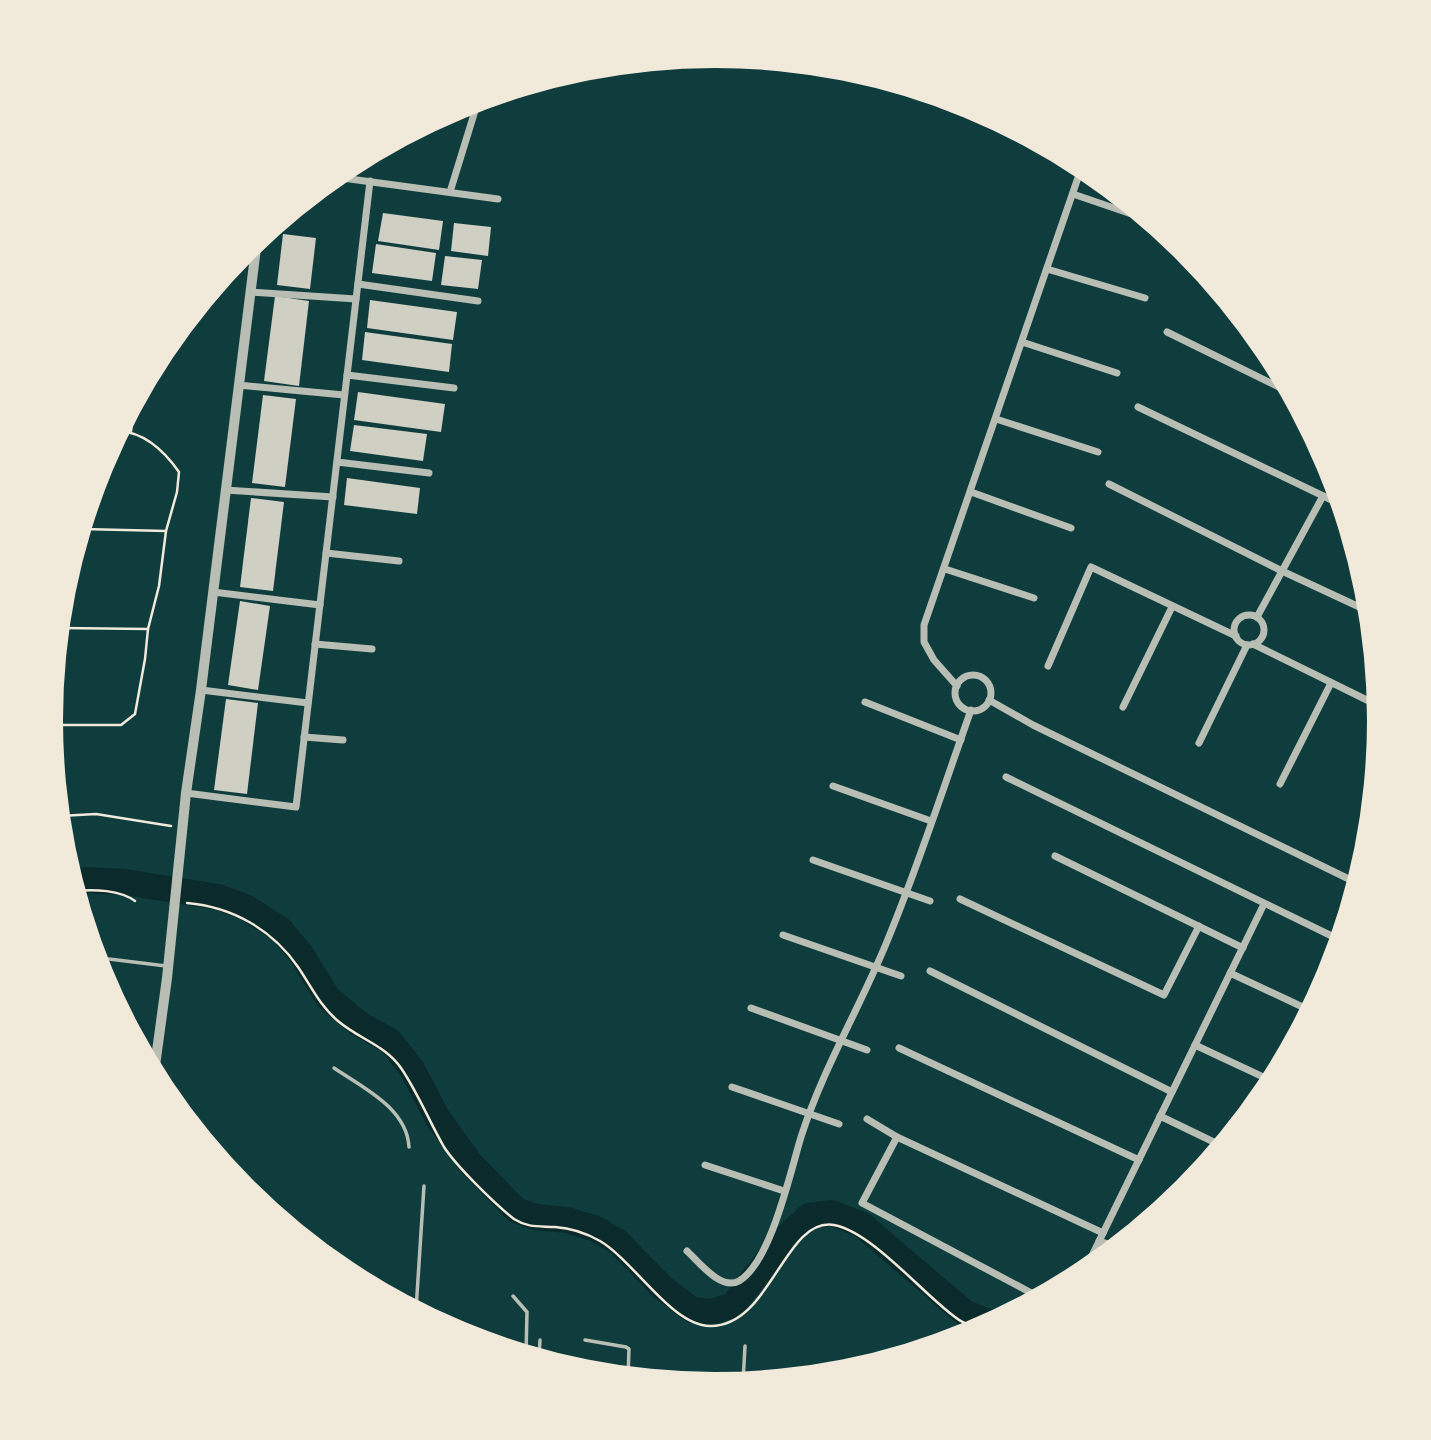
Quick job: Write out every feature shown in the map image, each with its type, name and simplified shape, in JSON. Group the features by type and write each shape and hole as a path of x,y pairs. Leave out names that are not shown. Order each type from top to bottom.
{"street":[{"path":"450,192 474,114"},
{"path":"957,686 934,660 924,642 924,625 1078,177"},
{"path":"351,179 498,199"},
{"path":"186,793 296,807 370,181"},
{"path":"1073,194 1125,212"},
{"path":"156,1056 169,966 186,793 255,258"},
{"path":"1047,269 1145,298"},
{"path":"358,284 478,301"},
{"path":"251,292 356,299"},
{"path":"1167,332 1276,385"},
{"path":"1022,342 1117,373"},
{"path":"347,375 454,388"},
{"path":"238,385 344,396"},
{"path":"1138,407 1329,499"},
{"path":"996,419 1098,452"},
{"path":"337,462 429,473"},
{"path":"1110,484 1357,606"},
{"path":"225,490 332,497"},
{"path":"971,492 1071,527"},
{"path":"1257,617 1323,496"},
{"path":"326,553 399,561"},
{"path":"1048,666 1091,567 1368,701"},
{"path":"945,569 1034,598"},
{"path":"213,592 320,605"},
{"path":"1123,707 1172,607"},
{"path":"1199,743 1250,644 1257,642 1263,635 1263,625 1257,617 1248,615 1239,619 1234,627 1236,636"},
{"path":"315,644 372,649"},
{"path":"967,676 983,678 989,684 989,701 981,709 971,710 958,703 957,686 967,676"},
{"path":"1280,784 1331,683"},
{"path":"201,691 308,703"},
{"path":"989,701 1348,879"},
{"path":"865,702 961,740"},
{"path":"687,1251 724,1282 731,1283 740,1280 762,1255 809,1114 839,1040 888,940 971,710"},
{"path":"304,737 343,740"},
{"path":"1006,778 1331,936"},
{"path":"833,786 931,821"},
{"path":"1055,856 1242,948"},
{"path":"813,860 930,901"},
{"path":"960,899 1164,995 1199,926"},
{"path":"1094,1252 1264,904"},
{"path":"783,935 901,976"},
{"path":"930,971 1172,1092"},
{"path":"1230,973 1302,1007"},
{"path":"751,1008 867,1050"},
{"path":"1195,1045 1262,1076"},
{"path":"899,1048 1139,1160"},
{"path":"732,1087 839,1124"},
{"path":"1160,1116 1213,1142"},
{"path":"867,1119 897,1137 1108,1241"},
{"path":"897,1137 862,1203 1029,1292"},
{"path":"705,1165 784,1191"}],"lane":[{"path":"109,959 169,966"},
{"path":"334,1068 382,1099 409,1134 409,1147"},
{"path":"417,1300 424,1186"},
{"path":"513,1296 527,1312 526,1344"},
{"path":"540,1340 540,1348"},
{"path":"585,1340 626,1347 629,1349 628,1367"},
{"path":"744,1371 745,1346"}],"path":[{"path":"63,725 121,725 135,714 148,629 159,586 166,531 177,492 179,472 164,450 130,432"},
{"path":"92,529 166,531"},
{"path":"70,628 148,629"},
{"path":"71,815 96,814 182,827"},
{"path":"86,891 128,896 135,901"},
{"path":"187,903 247,919 272,938 296,964 326,1010 358,1036 391,1056 415,1092 446,1150 464,1171 513,1217 534,1227 574,1230 598,1240 618,1253 672,1308 694,1324 712,1327 742,1316 754,1306 780,1264 807,1234 816,1227 833,1225 855,1233 871,1244 958,1320 965,1323"}],"building":[{"path":"383,213 443,221 439,250 378,241"},
{"path":"454,223 491,227 488,256 451,251"},
{"path":"283,234 316,238 310,289 277,285"},
{"path":"376,244 436,253 432,281 372,273"},
{"path":"445,256 482,260 478,289 441,285"},
{"path":"275,296 309,301 299,386 264,381"},
{"path":"370,300 457,312 453,340 367,328"},
{"path":"365,332 452,344 449,372 362,360"},
{"path":"358,392 445,404 441,432 354,420"},
{"path":"263,395 296,399 285,487 252,483"},
{"path":"354,425 427,434 423,461 350,451"},
{"path":"347,478 420,488 417,514 344,505"},
{"path":"251,498 284,502 273,591 240,587"},
{"path":"240,601 270,606 258,690 228,685"},
{"path":"226,699 258,703 247,794 214,790"}],"waterway":[{"path":"83,880 125,882 218,897 245,907 280,929 301,954 328,998 358,1023 390,1041 412,1069 437,1117 471,1164 516,1210 535,1217 567,1220 596,1229 618,1242 663,1288 692,1310 712,1312 733,1305 784,1239 809,1216 832,1213 862,1225 965,1313 977,1318"}]}
